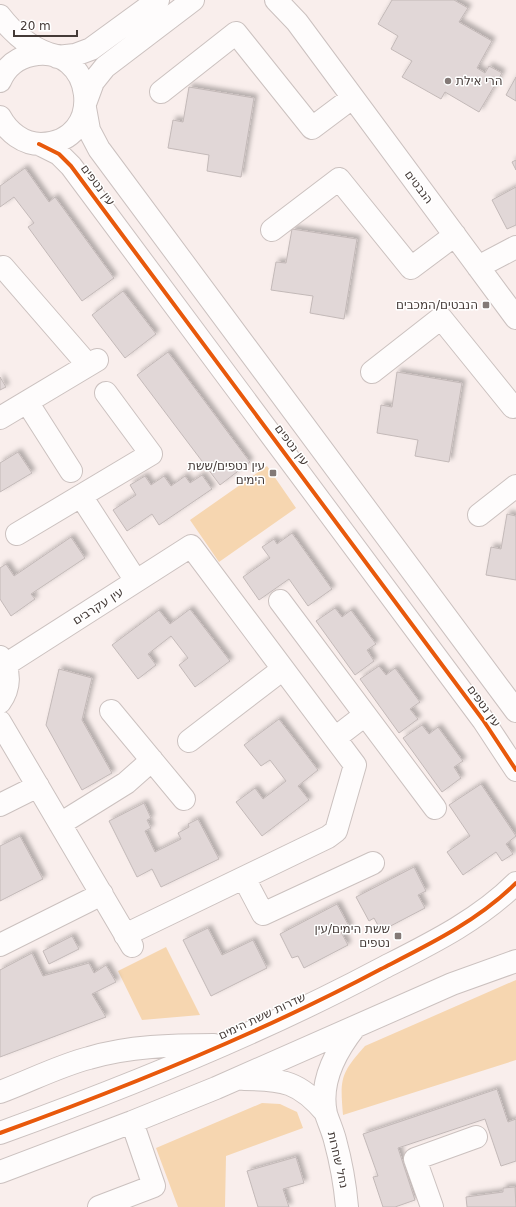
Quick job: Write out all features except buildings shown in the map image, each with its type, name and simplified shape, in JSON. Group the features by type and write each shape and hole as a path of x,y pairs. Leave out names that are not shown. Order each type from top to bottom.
{"street":[{"path":"0,81 11,65 23,58 36,54 54,56 75,55 91,49 158,0"},
{"path":"0,147 18,142 36,143 59,140 71,132 80,121 93,82 105,67 194,0"},
{"name":"הנבטים","path":"276,0 297,22 516,318"},
{"name":"הנבטים","path":"297,0 321,56"},
{"path":"0,16 20,38 35,48 54,56"},
{"path":"161,92 236,33 312,128 352,98"},
{"name":"עין נטפים","path":"54,56 70,64 79,75 85,87 89,130 99,149 516,711"},
{"name":"עין נטפים","path":"0,117 13,133 59,154 72,166 478,714 516,770"},
{"path":"272,230 339,179 411,268 455,235"},
{"path":"478,266 516,247"},
{"path":"0,418 92,362 3,267"},
{"path":"372,372 441,318 513,407 516,405"},
{"path":"17,534 151,454 106,393"},
{"path":"27,402 71,472"},
{"path":"479,515 516,486"},
{"path":"80,496 136,581"},
{"name":"עין עקרבים","path":"3,661 191,546 283,669"},
{"path":"280,601 435,808"},
{"path":"0,702 7,686 8,675 3,661"},
{"path":"0,722 129,940 244,878 328,837 336,831 355,766 283,669 189,741"},
{"path":"111,711 184,799"},
{"path":"335,738 366,715"},
{"path":"60,824 126,783 152,760"},
{"path":"0,805 38,786"},
{"path":"244,878 263,914 373,863"},
{"name":"שדרות ששת הימים","path":"0,1133 118,1089 223,1045 353,984 483,912 516,883"},
{"path":"0,945 102,894"},
{"path":"0,1172 132,1122 237,1079 466,978 516,961"},
{"name":"נחל שחרות","path":"347,1207 341,1164 326,1114 326,1085 330,1069 340,1047 355,1027"},
{"path":"0,1092 76,1062 101,1054 186,1045 223,1045"},
{"name":"נחל שחרות","path":"237,1079 287,1082 310,1095 326,1114"},
{"path":"99,1207 154,1186 132,1122"},
{"path":"432,1207 415,1158 476,1137"}],"shaded area":[{"path":"267,466 296,508 219,562 190,520"},
{"path":"166,947 200,1015 142,1020 118,971"},
{"path":"516,980 516,1060 343,1115 342,1085 346,1071 365,1046"},
{"path":"262,1103 280,1104 297,1112 303,1128 226,1156 225,1207 178,1207 156,1148"}],"cycle path":[{"path":"39,144 59,154 71,166 483,720 516,770"},
{"path":"0,1133 97,1097 194,1058 335,993 399,960 469,921 501,897 516,883"}],"place":[{"name":"הרי אילת","path":"448,81"},
{"name":"הנבטים/המכבים","path":"486,305"},
{"name":"עין נטפים/ששת הימים","path":"273,473"},
{"name":"ששת הימים/עין נטפים","path":"398,936"}]}
